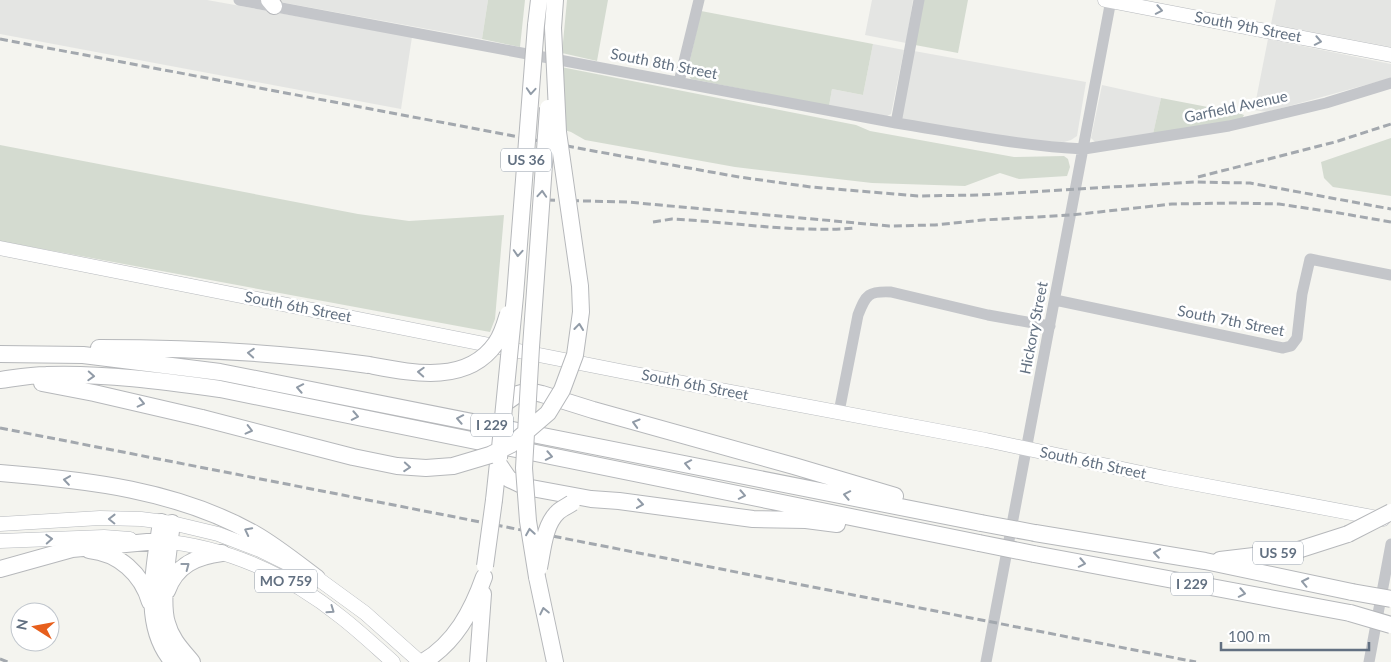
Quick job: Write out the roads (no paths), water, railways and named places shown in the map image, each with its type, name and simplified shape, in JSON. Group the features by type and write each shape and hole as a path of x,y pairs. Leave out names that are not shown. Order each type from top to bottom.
{"highway":[{"path":"535,0 536,25"},
{"name":"US 36","path":"478,662 485,572 505,403 515,296 539,0"},
{"name":"US 36","path":"555,0 524,468 528,521 536,577 555,662"},
{"path":"4,379 86,391 202,418 353,457 397,466 426,468 452,466 490,455 512,444 548,413 562,390 575,355 581,312 580,286 558,132 553,28"},
{"path":"0,354 21,350 79,348 191,350 318,358 403,372 453,372 472,365 487,354 498,341 515,296"},
{"name":"I 229","path":"0,354 82,355 220,372 934,512 981,523 1205,561 1391,599"},
{"name":"I 229","path":"4,379 45,375 85,375 150,380 220,389 1034,554 1350,613 1391,625"},
{"path":"505,403 518,394 529,391 542,394 886,492 934,512"},
{"path":"498,463 509,479 526,487 571,499 591,499 753,518 806,520 914,530"},
{"path":"0,473 115,486 179,502 226,519 256,534 317,578"},
{"path":"536,577 548,527 558,512 571,499"},
{"name":"US 59","path":"1205,561 1295,551 1348,534 1391,512"},
{"path":"166,522 164,541 166,623 176,644 192,662"},
{"path":"0,569 72,548 164,541"},
{"path":"154,618 153,582 164,541"},
{"path":"72,548 100,551 119,560 134,572 146,588 160,644 173,662"},
{"path":"165,597 171,580 186,564 204,555 222,553"},
{"path":"421,662 444,646 462,626 476,600 485,572"},
{"path":"551,645 562,662"}],"main road":[{"name":"South 9th Street","path":"1109,0 1391,55"},
{"name":"South 6th Street","path":"0,248 625,372 1027,449 1165,478 1391,520"},
{"path":"0,524 100,518 166,522 218,534 260,550 317,578"},
{"path":"0,541 104,537 164,541"},
{"name":"MO 759","path":"164,541 196,546 237,557 279,577 306,592 340,616 393,662"},
{"name":"MO 759","path":"317,578 365,613 421,662"}],"street":[{"name":"South 8th Street","path":"239,0 272,3 896,123 987,138 1084,150"},
{"path":"679,82 698,0"},
{"path":"896,123 919,0"},
{"name":"Hickory Street","path":"986,662 1084,150 1109,0"},
{"name":"Garfield Avenue","path":"1084,150 1229,126 1326,103 1391,83"},
{"name":"South 7th Street","path":"1055,300 1283,348 1291,346 1297,338 1302,294 1310,259 1391,275"},
{"path":"839,412 853,334 861,307 867,296 875,291 891,292 988,315 1050,326"},
{"path":"1369,662 1391,544"}],"railway":[{"path":"0,39 588,150 739,177 811,187 918,196 980,195 1194,182 1250,183 1391,209"},
{"path":"1198,177 1335,142 1391,124"},
{"path":"547,200 627,202 889,226 935,225 1071,215 1172,204 1233,203 1279,204 1391,222"},
{"path":"653,222 672,219 786,228 855,228"},
{"path":"0,428 1196,662"},
{"path":"0,659 8,662"}]}
